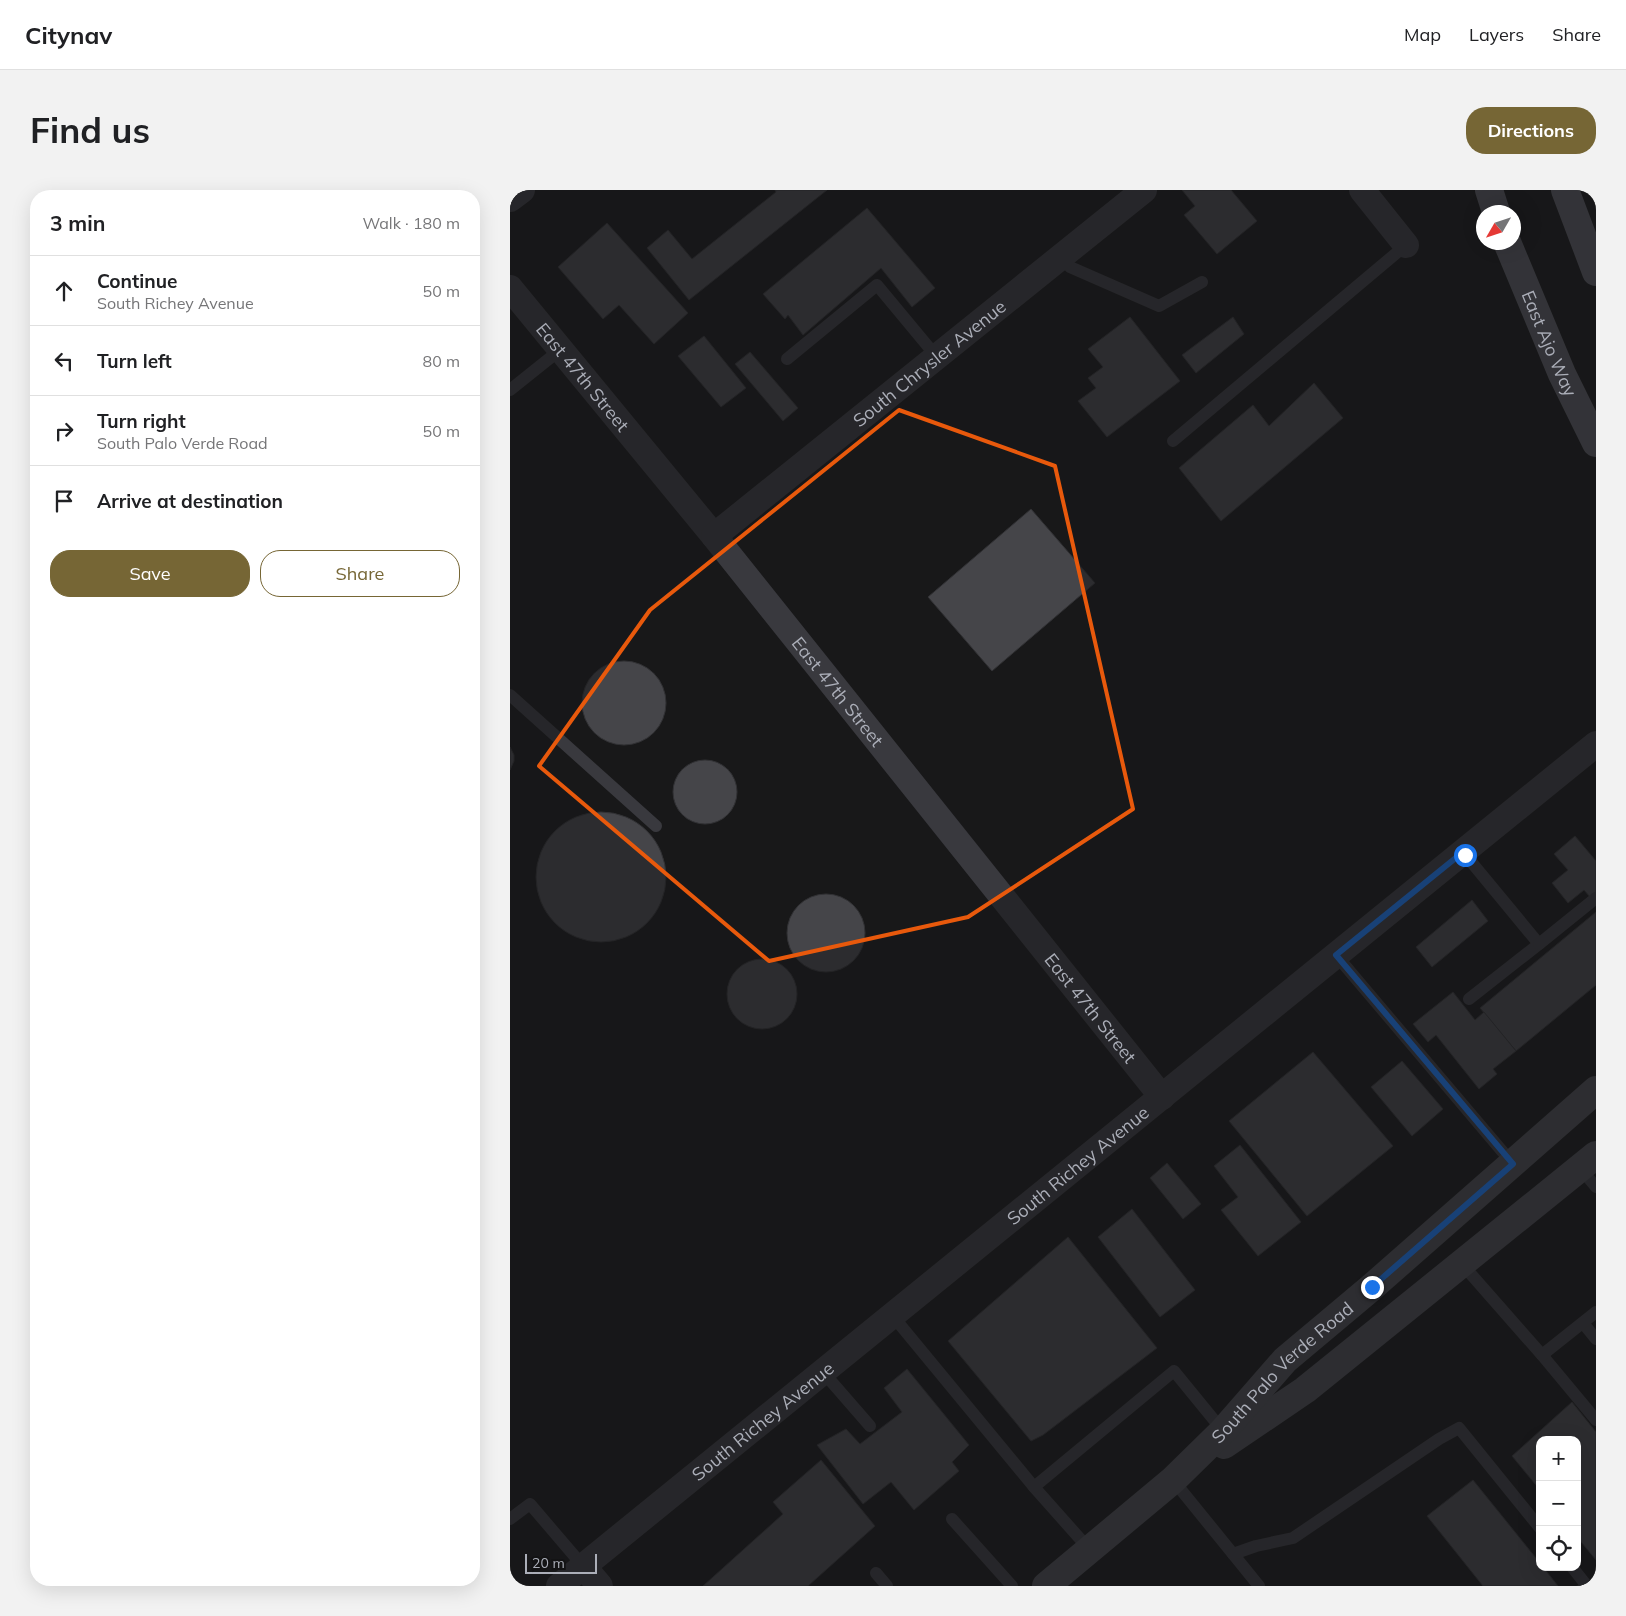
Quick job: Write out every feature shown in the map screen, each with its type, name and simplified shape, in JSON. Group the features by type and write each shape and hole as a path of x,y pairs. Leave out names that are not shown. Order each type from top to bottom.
{"main road":[{"path":"1489,190 1494,205"},
{"path":"1565,190 1596,272"},
{"name":"East Ajo Way","path":"1510,250 1562,374 1596,443"},
{"name":"South Palo Verde Road","path":"1046,1586 1173,1480 1223,1431 1285,1360 1372,1287 1596,1090"},
{"name":"South Palo Verde Road","path":"1173,1480 1304,1390 1462,1264 1591,1170"}],"street":[{"path":"510,199 522,190"},
{"name":"South Chrysler Avenue","path":"714,536 1144,190"},
{"path":"1362,190 1406,246"},
{"name":"East 47th Street","path":"510,288 714,536 1162,1097"},
{"name":"South Richey Avenue","path":"558,1586 1596,744"},
{"path":"583,1566 600,1586"}],"lane":[{"path":"1173,441 1406,246"},
{"path":"1061,256 1070,267 1159,306 1202,282"},
{"path":"787,359 878,285 936,356"},
{"path":"510,390 560,350"},
{"path":"510,695 656,826"},
{"path":"1463,852 1539,944"},
{"path":"1469,999 1596,898"},
{"path":"1336,955 1513,1164"},
{"path":"1462,1264 1542,1354 1596,1420"},
{"path":"1542,1354 1596,1312"},
{"path":"892,1315 1034,1487 1090,1550"},
{"path":"1583,1322 1596,1339"},
{"path":"1034,1487 1174,1371 1223,1431"},
{"path":"822,1372 870,1426"},
{"path":"1233,1554 1256,1546 1293,1538 1439,1439 1459,1428 1538,1526"},
{"path":"1173,1480 1259,1586"},
{"path":"510,1519 530,1504 583,1566"},
{"path":"952,1519 1012,1586"},
{"path":"1575,1571 1587,1586"},
{"path":"876,1573 887,1586"}],"highlighted area":[{"path":"899,410 1055,466 1133,809 968,917 769,961 539,766 650,610"}],"building":[{"path":"775,190 827,190 689,300 647,248 668,230 692,259 776,192"},
{"path":"1182,190 1231,190 1257,221 1217,254 1184,215 1195,206"},
{"path":"867,208 935,288 912,307 881,268 803,335 788,315 785,319 763,294"},
{"path":"607,223 688,313 654,344 619,305 603,319 558,267"},
{"path":"1130,317 1180,381 1107,437 1078,401 1096,388 1088,378 1103,367 1088,349"},
{"path":"1233,317 1244,334 1196,373 1182,355"},
{"path":"704,336 746,388 721,407 678,356"},
{"path":"750,352 798,408 783,421 735,364"},
{"path":"1314,383 1343,418 1221,521 1179,468 1253,405 1269,426"},
{"path":"1031,509 1095,583 992,671 928,597"},
{"path":"624,661 647,668 659,680 666,703 659,726 647,738 624,745 601,738 589,726 582,703 589,680 601,668"},
{"path":"510,747 514,755 514,761 510,770"},
{"path":"699,760 711,760 728,769 735,780 737,792 735,804 728,815 711,824 699,824 687,819 678,810 673,798 673,786 678,774 687,765"},
{"path":"601,812 626,817 647,831 661,852 666,877 661,902 647,923 626,937 601,942 576,937 555,923 541,902 536,877 541,852 555,831 576,817"},
{"path":"1575,836 1596,861 1596,892 1590,897 1584,890 1568,903 1552,883 1568,870 1554,854"},
{"path":"826,894 841,897 853,906 862,918 865,933 862,948 853,960 841,969 826,972 811,969 799,960 790,948 787,933 790,918 799,906 811,897"},
{"path":"1472,900 1488,921 1432,967 1416,947"},
{"path":"1596,912 1596,985 1516,1051 1480,1008"},
{"path":"769,959 782,965 791,974 795,980 797,994 795,1008 787,1019 776,1027 755,1029 748,1027 737,1019 729,1008 727,987 729,980 737,969 748,961"},
{"path":"1453,992 1475,1020 1484,1012 1516,1051 1493,1069 1497,1074 1479,1089 1436,1035 1428,1042 1413,1024"},
{"path":"1313,1052 1393,1146 1307,1216 1229,1121"},
{"path":"1402,1061 1443,1109 1412,1136 1371,1087"},
{"path":"1240,1145 1301,1222 1258,1256 1221,1210 1238,1197 1214,1166"},
{"path":"1167,1163 1201,1204 1183,1219 1150,1178"},
{"path":"1132,1209 1195,1290 1160,1317 1098,1237"},
{"path":"1068,1237 1157,1348 1043,1435 1031,1441 948,1341"},
{"path":"907,1369 969,1445 952,1462 959,1471 914,1510 891,1482 863,1504 817,1445 846,1429 860,1444 902,1412 884,1388"},
{"path":"1572,1402 1596,1432 1596,1560 1581,1542 1581,1436 1536,1436 1536,1485 1512,1456"},
{"path":"821,1460 875,1526 808,1586 703,1586 783,1514 773,1502"},
{"path":"1473,1480 1536,1558 1536,1571 1546,1571 1558,1586 1483,1586 1427,1516"}],"route":[{"path":"1372,1287 1513,1164 1336,955 1463,852 1465,855"}]}
